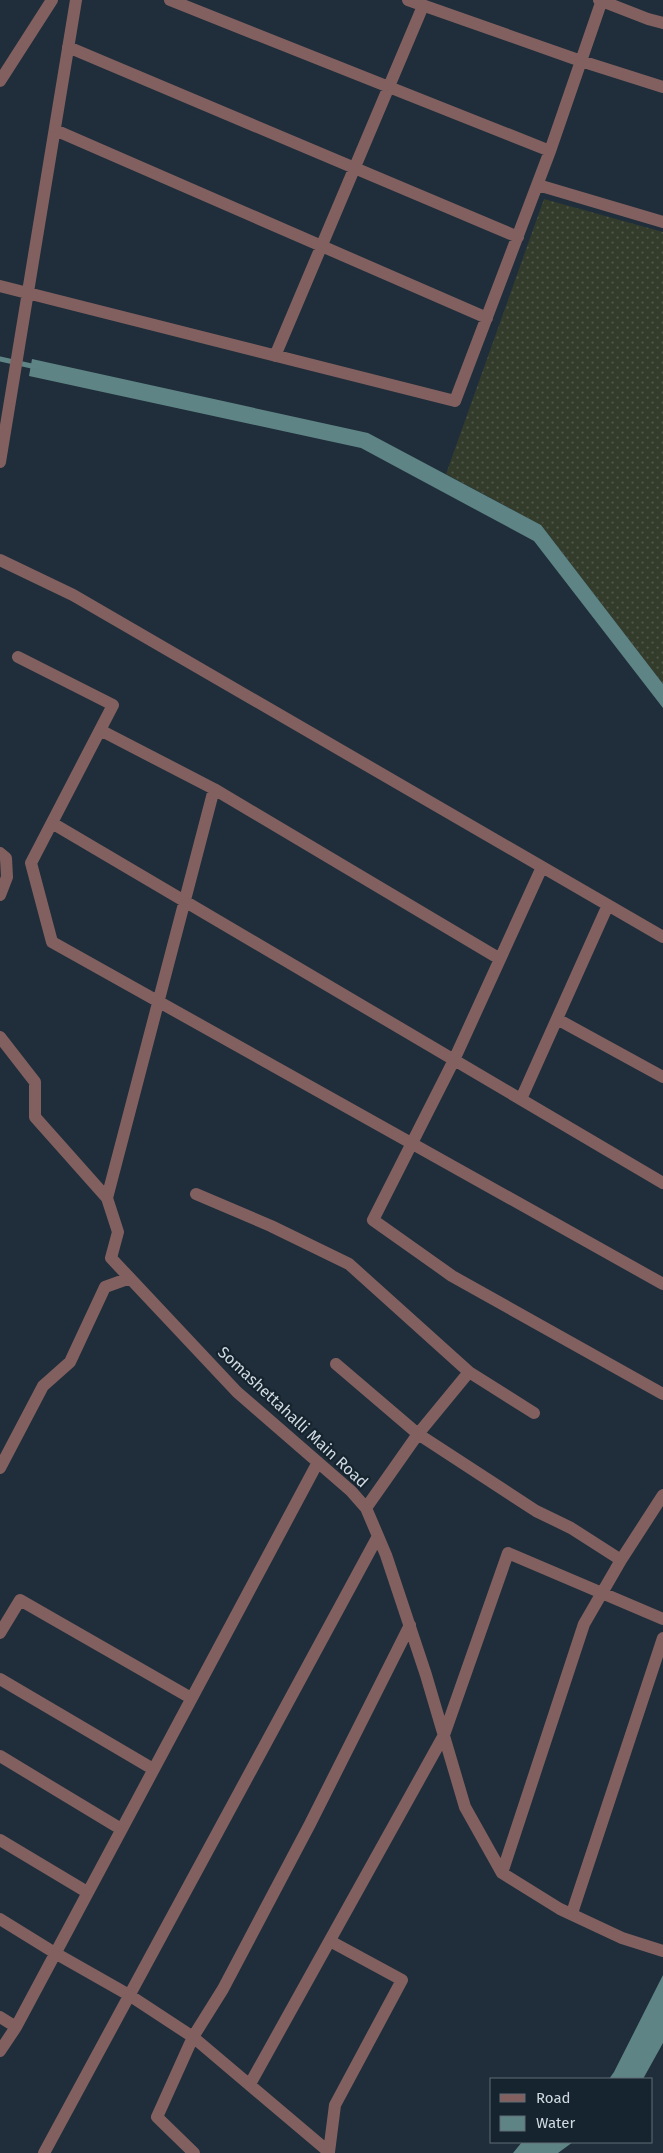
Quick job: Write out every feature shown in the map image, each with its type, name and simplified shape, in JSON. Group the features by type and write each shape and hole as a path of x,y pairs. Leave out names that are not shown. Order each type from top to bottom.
{"street":[{"path":"0,80 52,0"},
{"path":"0,462 76,0"},
{"path":"170,0 550,151"},
{"path":"408,0 581,61 663,87"},
{"path":"0,286 455,401 538,185 601,0 663,23"},
{"path":"276,356 423,6"},
{"path":"68,47 518,237"},
{"path":"55,130 487,318"},
{"path":"538,185 663,222"},
{"path":"0,560 74,595 663,937"},
{"path":"18,657 113,705 31,863 52,942 411,1145 663,1284"},
{"path":"100,730 214,788 500,959"},
{"path":"107,1198 214,788"},
{"path":"52,823 663,1182"},
{"path":"0,853 6,858 7,877 0,894"},
{"path":"542,867 454,1060 373,1220 452,1276 663,1394"},
{"path":"521,1099 608,905"},
{"path":"557,1019 663,1076"},
{"name":"Somashettahalli Main Road","path":"0,1037 35,1082 35,1117 107,1198 118,1232 111,1258 237,1392 351,1491 366,1508 410,1625 465,1807 502,1873 560,1909 622,1938 663,1951"},
{"path":"196,1194 271,1226 348,1264 469,1372 534,1413"},
{"path":"0,1468 43,1386 70,1362 105,1287 130,1278"},
{"path":"336,1364 418,1434 536,1511 571,1528 621,1560"},
{"path":"366,1508 418,1434 469,1372"},
{"path":"0,2051 16,2027 318,1462"},
{"path":"502,1873 584,1624 621,1560 663,1495"},
{"path":"44,2153 378,1536"},
{"path":"250,2084 444,1735 508,1553 663,1619"},
{"path":"0,1633 20,1600 191,1698"},
{"path":"194,2153 157,2117 193,2037 223,1989 310,1824 410,1625"},
{"path":"573,1910 663,1638"},
{"path":"0,1679 153,1769"},
{"path":"0,1756 122,1829"},
{"path":"0,1840 87,1892"},
{"path":"0,1920 129,1995 193,2037 250,2084 328,2153"},
{"path":"328,2153 335,2105 402,1980 330,1941"},
{"path":"0,2017 16,2027"}],"shaded area":[{"path":"544,199 663,232 663,684 541,525 446,474"}],"water":[{"path":"32,359 368,433 541,525 663,684 663,708 534,541 361,448 29,376"},
{"path":"663,1975 663,2043 644,2078 610,2078"},
{"path":"521,2143 572,2143 558,2153 513,2153"}],"waterway":[{"path":"0,359 36,367"}]}
